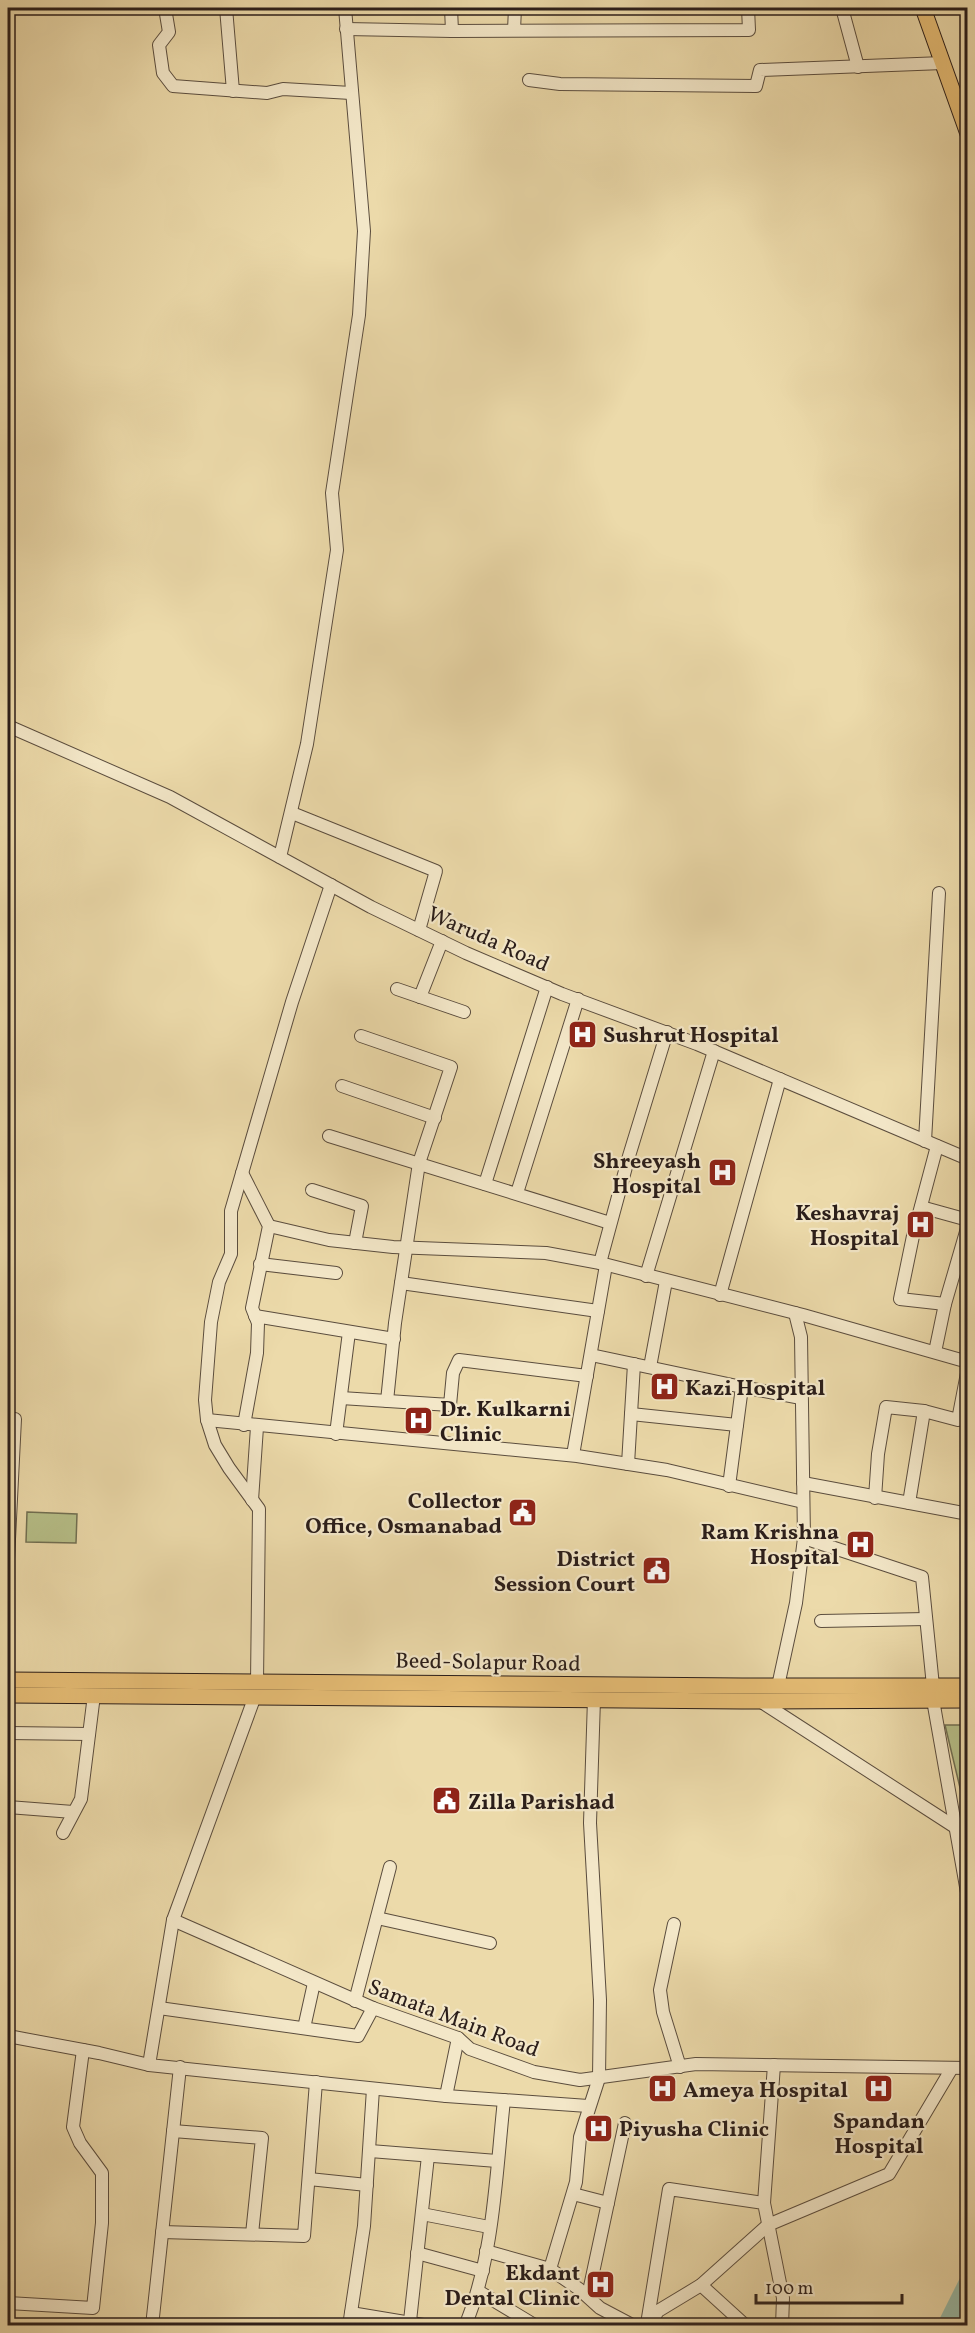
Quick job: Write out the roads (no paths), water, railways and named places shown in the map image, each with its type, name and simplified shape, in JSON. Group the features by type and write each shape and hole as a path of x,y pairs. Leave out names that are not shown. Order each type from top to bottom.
{"main road":[{"path":"923,8 968,134"},
{"name":"Beed-Solapur Road","path":"8,1680 594,1699 760,1701 933,1693 968,1686"},
{"name":"Beed-Solapur Road","path":"8,1695 94,1695 256,1689 778,1686 933,1693 968,1700"}],"street":[{"path":"165,8 169,32 159,45 163,74 173,86 267,93 283,89 351,93"},
{"path":"226,8 233,91"},
{"path":"280,857 292,813 315,693 337,550 332,493 359,315 364,231 345,8"},
{"path":"451,8 452,31"},
{"path":"514,30 515,8"},
{"path":"346,29 748,30 748,8"},
{"path":"842,8 858,67"},
{"path":"529,80 561,84 756,86 760,70 943,63"},
{"name":"Waruda Road","path":"8,726 170,797 331,885 442,942 547,987 714,1051 968,1159"},
{"path":"292,813 436,872 419,930"},
{"path":"149,2065 172,1920 256,1689 259,1509 215,1445 207,1420 205,1400 211,1322 219,1282 231,1254 231,1211 292,1002 331,885"},
{"path":"939,893 931,1144 921,1207 900,1299 945,1304"},
{"path":"420,997 442,942"},
{"path":"486,1184 547,987"},
{"path":"397,989 464,1012"},
{"path":"517,1193 578,999"},
{"path":"573,1455 591,1355 610,1223 667,1032"},
{"path":"362,1036 451,1067 419,1163 387,1401"},
{"path":"646,1276 714,1051"},
{"path":"720,1295 780,1079"},
{"path":"342,1086 435,1118"},
{"path":"329,1136 610,1223"},
{"path":"242,1173 269,1226 252,1308 258,1323 250,1426 252,1500"},
{"path":"312,1190 362,1206 355,1243"},
{"path":"921,1207 968,1220"},
{"path":"934,1352 968,1225"},
{"path":"269,1226 330,1240 355,1243 407,1248 546,1253 603,1264 795,1313 968,1362"},
{"path":"260,1264 336,1273"},
{"path":"650,1367 666,1281"},
{"path":"402,1283 598,1311"},
{"path":"778,1686 796,1603 804,1538 801,1337 795,1313"},
{"path":"255,1316 394,1339"},
{"path":"336,1434 349,1332"},
{"path":"591,1355 801,1398"},
{"path":"341,1398 450,1405 453,1373 459,1360 587,1376"},
{"path":"628,1464 634,1364"},
{"path":"875,1498 878,1454 886,1407 924,1412 958,1420 968,1368"},
{"path":"729,1486 742,1387"},
{"path":"909,1503 924,1412"},
{"path":"631,1414 737,1425"},
{"path":"8,1559 15,1419"},
{"path":"207,1420 250,1426 573,1455 667,1470 803,1502"},
{"path":"803,1483 963,1513"},
{"path":"804,1538 922,1577 933,1693 968,1898"},
{"path":"821,1621 926,1619"},
{"path":"63,1833 81,1799 94,1695"},
{"path":"550,2269 573,2194 580,2138 588,2106 599,2078 600,2000 590,1822 594,1699"},
{"path":"760,1701 955,1827"},
{"path":"8,1734 89,1734"},
{"path":"8,1807 74,1812"},
{"path":"355,2001 390,1867"},
{"path":"377,1918 490,1943"},
{"name":"Samata Main Road","path":"172,1920 355,2001 458,2038 470,2049 534,2072 580,2080 696,2064 951,2071"},
{"path":"674,1924 660,1990 663,2012 680,2067"},
{"path":"304,2028 314,1983"},
{"path":"159,2008 358,2036 373,2008"},
{"path":"8,2036 149,2065 446,2096 588,2106"},
{"path":"446,2096 458,2038"},
{"path":"8,2303 93,2308 102,2223 102,2173 80,2143 73,2127 83,2050"},
{"path":"774,2065 764,2203 783,2298 782,2325"},
{"path":"152,2325 180,2067"},
{"path":"648,2325 658,2311 701,2285 768,2225 889,2174 951,2071 968,2068"},
{"path":"951,2071 968,2075"},
{"path":"162,2232 304,2236 316,2082"},
{"path":"373,2089 364,2226 350,2319 410,2321 429,2325"},
{"path":"465,2325 483,2271 504,2100"},
{"path":"588,2296 625,2123"},
{"path":"173,2131 262,2138 252,2234"},
{"path":"370,2151 497,2161"},
{"path":"410,2321 428,2156"},
{"path":"309,2179 367,2184"},
{"path":"648,2325 669,2189 764,2203"},
{"path":"573,2194 608,2203"},
{"path":"422,2214 489,2226"},
{"path":"486,2251 550,2269 588,2296 600,2308 634,2325"},
{"path":"417,2253 483,2271"},
{"path":"701,2285 746,2325"},
{"path":"478,2290 536,2325"}],"waterway":[{"path":"946,2326 968,2282"}],"place":[{"name":"Sushrut Hospital","path":"582,1034"},
{"name":"Shreeyash Hospital","path":"722,1173"},
{"name":"Keshavraj Hospital","path":"920,1225"},
{"name":"Kazi Hospital","path":"664,1387"},
{"name":"Dr. Kulkarni Clinic","path":"419,1421"},
{"name":"Collector Office, Osmanabad","path":"523,1513"},
{"name":"Ram Krishna Hospital","path":"860,1544"},
{"name":"District Session Court","path":"656,1571"},
{"name":"Zilla Parishad","path":"447,1801"},
{"name":"Spandan Hospital","path":"879,2088"},
{"name":"Ameya Hospital","path":"662,2089"},
{"name":"Piyusha Clinic","path":"598,2128"},
{"name":"Ekdant Dental Clinic","path":"601,2285"}]}
